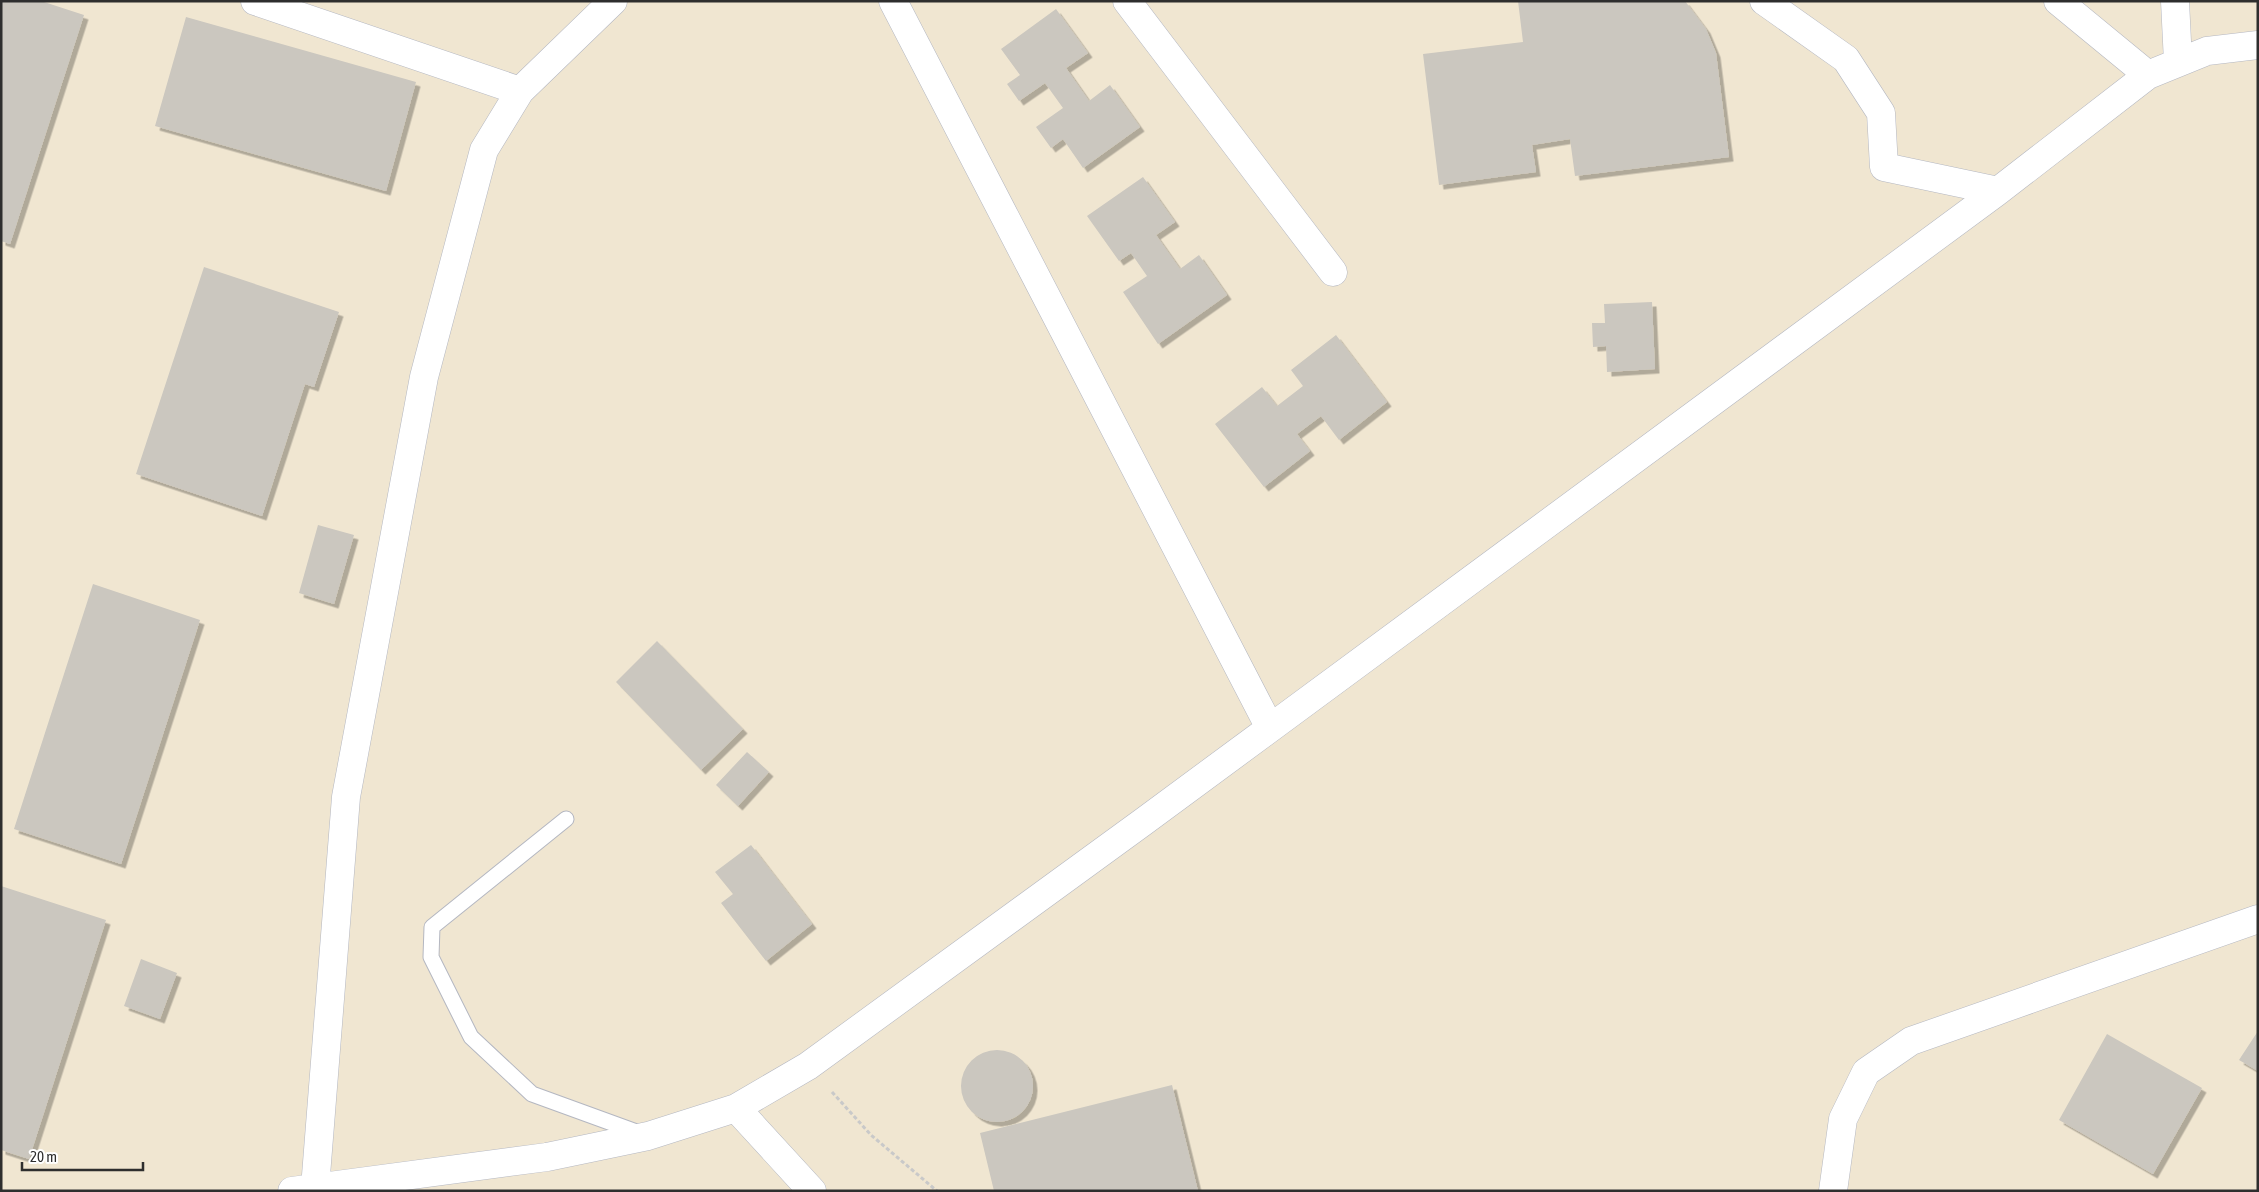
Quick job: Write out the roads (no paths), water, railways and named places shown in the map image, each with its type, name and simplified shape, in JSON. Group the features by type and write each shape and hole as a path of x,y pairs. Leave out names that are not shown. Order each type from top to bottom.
{"street":[{"path":"255,1 520,92"},
{"path":"613,1 520,92 484,150 422,387 346,797 304,1189 546,1157 648,1136 736,1108 808,1066 1998,191 2148,75 2207,51 2258,45"},
{"path":"893,1 1270,728"},
{"path":"1127,1 1333,272"},
{"path":"1764,1 1846,59 1881,113 1884,167 1998,191"},
{"path":"2058,1 2148,75"},
{"path":"2175,1 2178,62"},
{"path":"1833,1191 1843,1119 1866,1072 1910,1041 2258,919"},
{"path":"736,1108 812,1191"}],"lane":[{"path":"566,819 432,927 431,957 471,1037 532,1094 648,1136"}]}
